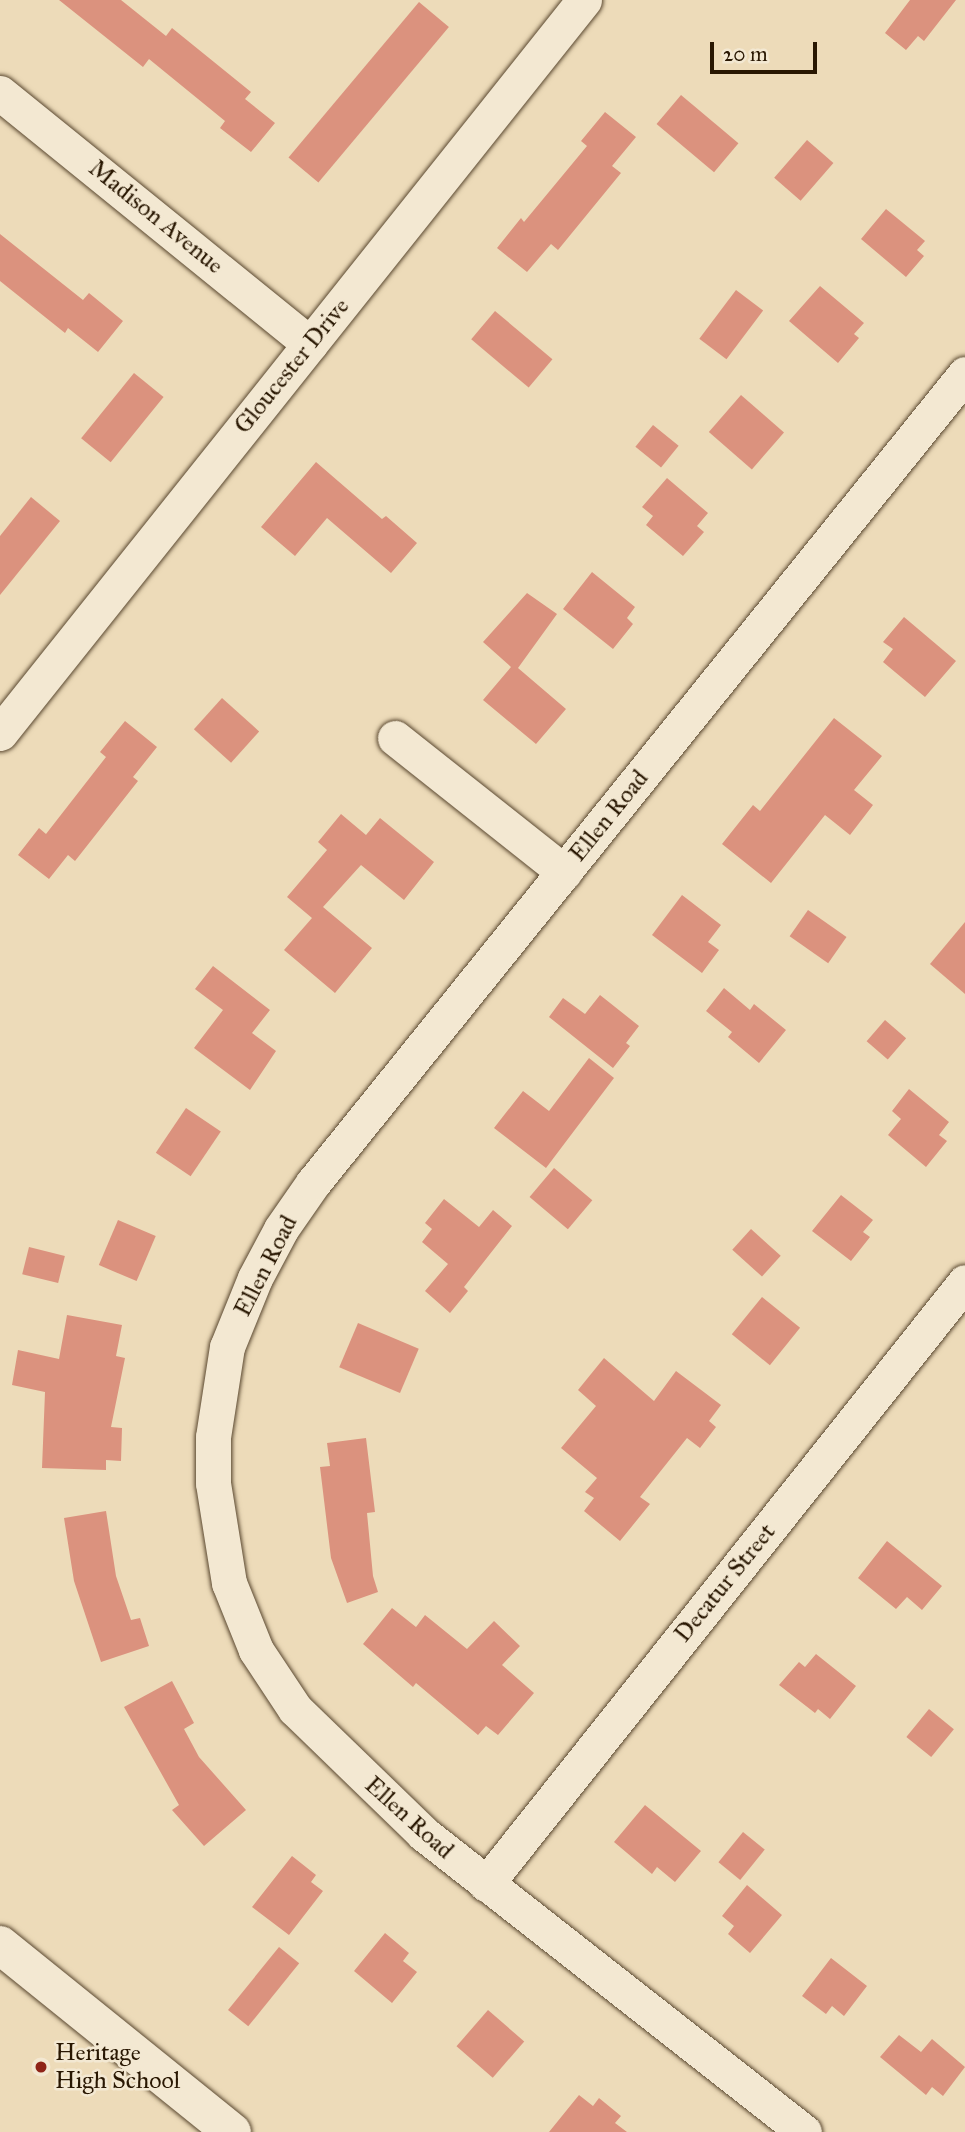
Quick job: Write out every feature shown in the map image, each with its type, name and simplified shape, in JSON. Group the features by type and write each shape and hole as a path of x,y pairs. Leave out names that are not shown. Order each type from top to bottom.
{"street":[{"name":"Gloucester Drive","path":"0,732 584,0"},
{"name":"Madison Avenue","path":"0,93 310,344"},
{"name":"Ellen Road","path":"804,2132 423,1833 315,1731 274,1681 256,1650 229,1583 213,1483 213,1437 227,1347 255,1278 281,1229 313,1183 965,374"},
{"path":"395,738 564,872"},
{"name":"Decatur Street","path":"486,1884 965,1282"},
{"path":"0,1945 232,2132"}],"building":[{"path":"59,0 121,0 166,36 172,28 251,92 245,99 275,123 251,152 220,128 225,121 149,59 143,67"},
{"path":"910,0 956,0 924,41 918,36 906,50 885,33"},
{"path":"419,2 449,27 318,183 289,158"},
{"path":"681,95 738,143 714,172 657,124"},
{"path":"605,112 636,137 612,166 621,173 558,250 551,244 527,272 497,248 521,218 524,222 587,146 581,141"},
{"path":"807,140 833,163 801,201 774,178"},
{"path":"886,209 925,241 917,250 924,256 906,277 861,239"},
{"path":"0,234 83,300 89,293 123,321 98,352 68,328 65,333 0,281"},
{"path":"820,286 864,323 854,334 859,338 838,363 789,321"},
{"path":"736,290 763,310 726,359 699,339"},
{"path":"495,311 552,359 529,388 471,339"},
{"path":"134,373 164,397 111,462 81,438"},
{"path":"741,395 784,432 752,469 709,432"},
{"path":"653,425 679,446 661,468 635,447"},
{"path":"316,462 382,519 386,516 417,543 391,573 327,518 295,556 261,527"},
{"path":"667,478 708,513 697,526 704,532 683,556 646,525 653,516 642,507"},
{"path":"31,497 60,521 0,595 0,536"},
{"path":"592,572 635,607 627,618 633,624 613,649 563,609"},
{"path":"527,593 557,614 518,668 566,709 536,744 483,700 511,667 483,642"},
{"path":"904,617 956,661 925,697 883,662 893,649 883,642"},
{"path":"222,698 259,731 231,763 194,729"},
{"path":"834,718 882,756 854,790 873,805 850,835 825,815 771,883 722,844 753,805 760,811"},
{"path":"125,721 157,747 133,777 138,781 75,861 68,855 49,879 18,855 39,828 46,834 106,757 100,752"},
{"path":"341,814 366,835 380,818 434,862 404,900 361,865 323,907 372,948 335,993 284,950 312,918 287,897 327,850 318,842"},
{"path":"682,895 721,925 708,942 719,950 702,973 652,935"},
{"path":"808,910 847,937 828,963 790,936"},
{"path":"965,922 965,994 930,964"},
{"path":"213,966 270,1010 252,1033 276,1051 250,1090 194,1048 223,1010 195,989"},
{"path":"724,988 750,1010 754,1004 786,1030 759,1063 728,1037 732,1032 706,1011"},
{"path":"600,995 639,1026 626,1043 630,1046 613,1068 549,1017 563,998 585,1014"},
{"path":"885,1020 906,1038 888,1060 867,1041"},
{"path":"589,1058 614,1078 546,1168 494,1128 523,1091 549,1111"},
{"path":"909,1089 949,1122 939,1135 947,1141 926,1167 888,1135 901,1119 892,1111"},
{"path":"186,1108 221,1131 191,1176 156,1153"},
{"path":"554,1168 592,1200 568,1229 530,1197"},
{"path":"841,1195 873,1220 863,1232 870,1237 851,1261 812,1231"},
{"path":"444,1199 479,1227 493,1210 512,1226 464,1287 468,1291 450,1313 425,1291 448,1264 422,1242 432,1229 425,1223"},
{"path":"118,1220 156,1236 137,1281 99,1265"},
{"path":"751,1229 781,1256 762,1277 732,1250"},
{"path":"29,1247 65,1256 58,1283 22,1274"},
{"path":"762,1297 800,1328 770,1365 732,1334"},
{"path":"67,1315 122,1325 116,1356 125,1358 111,1427 122,1428 121,1461 106,1460 106,1470 42,1468 45,1392 12,1385 18,1350 59,1359"},
{"path":"358,1323 419,1349 400,1393 339,1367"},
{"path":"604,1358 654,1401 676,1371 721,1405 709,1421 716,1427 700,1448 687,1438 640,1497 650,1504 620,1541 584,1511 594,1498 585,1492 597,1478 561,1448 596,1406 578,1390"},
{"path":"366,1438 375,1512 367,1513 373,1576 378,1592 347,1603 331,1558 320,1467 330,1466 327,1443"},
{"path":"106,1511 116,1576 131,1620 140,1618 149,1646 101,1662 74,1581 64,1518"},
{"path":"887,1541 942,1586 922,1610 907,1597 896,1609 858,1578"},
{"path":"392,1608 416,1627 425,1615 467,1649 494,1621 520,1646 502,1665 534,1693 498,1735 486,1726 478,1735 416,1683 413,1687 363,1644"},
{"path":"816,1654 856,1686 830,1719 818,1709 815,1713 779,1685 799,1662 805,1667"},
{"path":"172,1681 194,1723 184,1729 199,1757 246,1810 204,1846 172,1810 179,1805 124,1707"},
{"path":"929,1709 954,1729 931,1757 906,1737"},
{"path":"645,1805 701,1851 675,1882 657,1867 652,1874 614,1842"},
{"path":"743,1832 765,1850 740,1880 718,1862"},
{"path":"292,1856 316,1875 311,1882 323,1891 289,1935 252,1907"},
{"path":"747,1885 782,1915 750,1953 728,1934 734,1926 722,1916"},
{"path":"385,1933 409,1953 403,1961 417,1972 392,2003 354,1971"},
{"path":"279,1947 299,1963 248,2026 228,2010"},
{"path":"831,1958 867,1986 844,2016 832,2006 826,2014 802,1996"},
{"path":"488,2010 524,2041 493,2078 457,2046"},
{"path":"899,2035 921,2052 932,2039 965,2067 943,2096 932,2087 926,2095 880,2057"},
{"path":"579,2095 593,2106 599,2098 621,2116 615,2123 627,2132 549,2132"}],"place":[{"name":"Heritage High School","path":"41,2067"}]}
